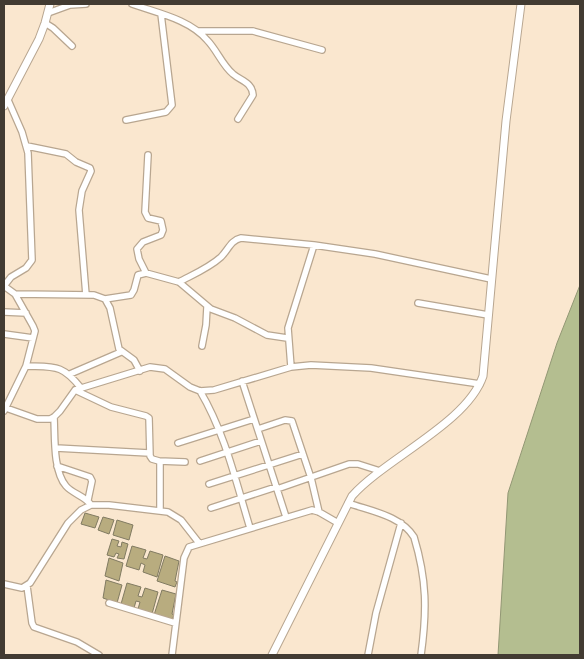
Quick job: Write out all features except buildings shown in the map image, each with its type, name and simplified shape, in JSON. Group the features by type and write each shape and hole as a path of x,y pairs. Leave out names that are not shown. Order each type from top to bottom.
{"street":[{"path":"50,4 45,23 5,105 22,132 27,146 32,260 26,268 11,277 4,286 15,294 34,328 26,366 5,409 44,420 54,417 78,389 150,367 165,369 200,392 215,418 250,528"},
{"path":"48,13 70,5 86,4"},
{"path":"132,4 184,23 207,39 233,74 251,87 253,94 251,99 238,119"},
{"path":"272,655 348,503 360,487 444,424 474,395 480,384 483,376 506,121 521,4"},
{"path":"126,120 166,112 172,105 161,14"},
{"path":"45,23 72,46"},
{"path":"198,31 253,31 322,50"},
{"path":"27,146 66,154 76,162 90,168 91,171 82,191 79,210 86,295"},
{"path":"146,273 139,259 137,249 143,242 161,235 163,230 162,221 148,218 145,212 148,154"},
{"path":"179,282 217,260 236,239 246,238 314,244 375,254 491,279"},
{"path":"291,367 287,338 289,323 314,244"},
{"path":"105,299 131,295 138,275 146,273 179,282 207,307 235,318 267,336 287,338"},
{"path":"15,294 86,295 100,296 105,299 110,308 116,341 121,352 134,360 140,371"},
{"path":"418,303 488,315"},
{"path":"202,346 207,307"},
{"path":"4,312 26,313"},
{"path":"4,334 33,338"},
{"path":"70,374 121,352"},
{"path":"200,392 214,390 291,367 311,365 371,368 480,384"},
{"path":"26,366 56,368 70,374 78,389 105,404 148,417 150,421 150,458 159,461 185,462"},
{"path":"242,381 286,517"},
{"path":"54,417 57,466 66,487 89,502 168,512 181,520 199,543"},
{"path":"178,443 254,419"},
{"path":"258,429 290,419 294,423 319,512"},
{"path":"200,461 262,441"},
{"path":"56,448 149,453"},
{"path":"209,484 303,454"},
{"path":"159,461 160,510"},
{"path":"211,508 354,464 380,471"},
{"path":"4,584 17,588 27,586 35,577 68,524 89,502 92,481 90,476 57,466"},
{"path":"348,503 401,523 414,536 426,589 421,655"},
{"path":"172,655 185,552 189,547 312,510 338,523"},
{"path":"368,655 376,613 401,523"},
{"path":"27,586 34,627 77,642 99,655"},
{"path":"109,603 175,623"}],"shaded area":[{"path":"580,285 580,655 498,655 508,493 557,343"}]}
